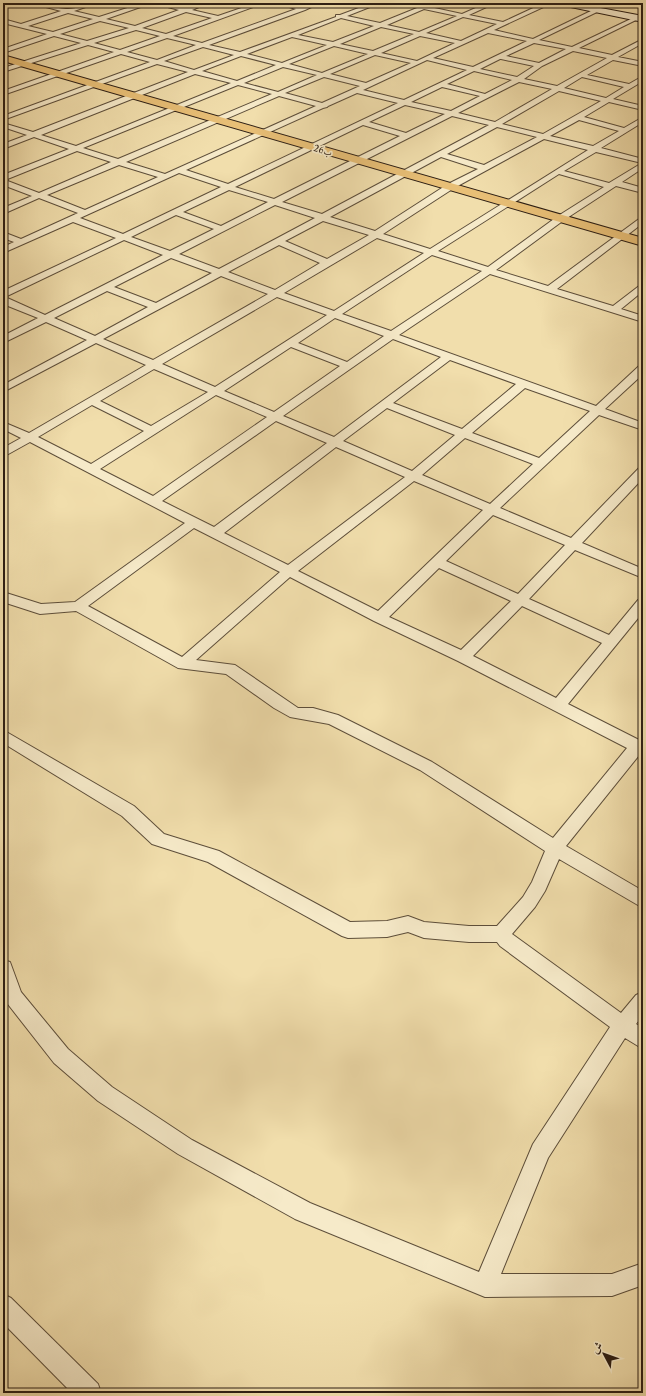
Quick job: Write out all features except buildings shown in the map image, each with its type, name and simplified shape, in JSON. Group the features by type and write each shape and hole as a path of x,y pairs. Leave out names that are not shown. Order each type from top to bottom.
{"highway":[{"name":"26ب","path":"3,58 643,242"}],"main road":[{"path":"565,3 627,16 639,16"}],"street":[{"path":"35,3 165,37 368,86"},
{"path":"9,29 94,3"},
{"path":"3,50 148,3"},
{"path":"156,3 233,21"},
{"path":"3,70 133,29 205,3"},
{"path":"3,93 261,3"},
{"path":"279,3 316,12"},
{"path":"3,118 317,3"},
{"path":"3,147 133,95 339,16 377,3"},
{"path":"401,3 505,24"},
{"path":"3,178 119,129 176,108 434,3"},
{"path":"3,211 216,119 375,54 492,3"},
{"path":"3,250 359,91 549,3"},
{"path":"3,295 597,10"},
{"path":"324,13 463,43"},
{"path":"3,340 274,202 487,96 599,33 639,16"},
{"path":"3,21 324,106"},
{"path":"240,23 269,30"},
{"path":"566,26 573,28"},
{"path":"277,31 419,63"},
{"path":"489,31 643,64"},
{"path":"3,389 280,242 321,218 495,125 580,75 643,41"},
{"path":"501,57 540,65"},
{"path":"429,59 643,108"},
{"path":"580,75 631,86"},
{"path":"3,453 29,436 92,401 328,263 451,186 578,118 643,78"},
{"path":"441,85 487,96"},
{"path":"359,91 643,161"},
{"path":"578,118 625,130"},
{"path":"91,469 216,391 431,251 643,119"},
{"path":"363,123 407,136"},
{"path":"3,125 166,177"},
{"path":"440,154 484,168"},
{"path":"154,501 392,335 490,270 561,218 643,165"},
{"path":"180,171 374,235 431,251 643,319"},
{"path":"559,172 643,191"},
{"path":"3,182 86,213"},
{"path":"175,212 222,229"},
{"path":"73,219 643,427"},
{"path":"550,289 643,219"},
{"path":"3,235 22,242"},
{"path":"280,242 328,263"},
{"path":"614,310 643,286"},
{"path":"107,288 157,307"},
{"path":"3,300 643,574"},
{"path":"290,343 348,366"},
{"path":"215,533 449,356"},
{"path":"379,618 492,509 643,368"},
{"path":"183,664 290,571 413,476 524,383"},
{"path":"92,401 152,431"},
{"path":"385,404 541,463"},
{"path":"3,425 29,436 379,618 463,657 641,748 555,848 539,886 530,902 512,920 502,934"},
{"path":"3,438 17,444"},
{"path":"463,657 520,600 643,471"},
{"path":"3,597 40,609 78,606 194,522"},
{"path":"438,562 611,642"},
{"path":"559,706 643,603"},
{"path":"78,606 183,664 230,669 279,704 295,713 313,714 333,719 426,766 555,848 643,900"},
{"path":"3,736 128,811 158,839 212,856 348,930 387,929 408,924 424,930 469,934 502,934"},
{"path":"502,934 506,940 643,1040"},
{"path":"3,968 14,997 61,1056 111,1098 185,1147 303,1211 485,1286 612,1285 643,1274"},
{"path":"485,1286 540,1151 622,1026 643,1000"},
{"path":"3,1306 89,1393"}]}
